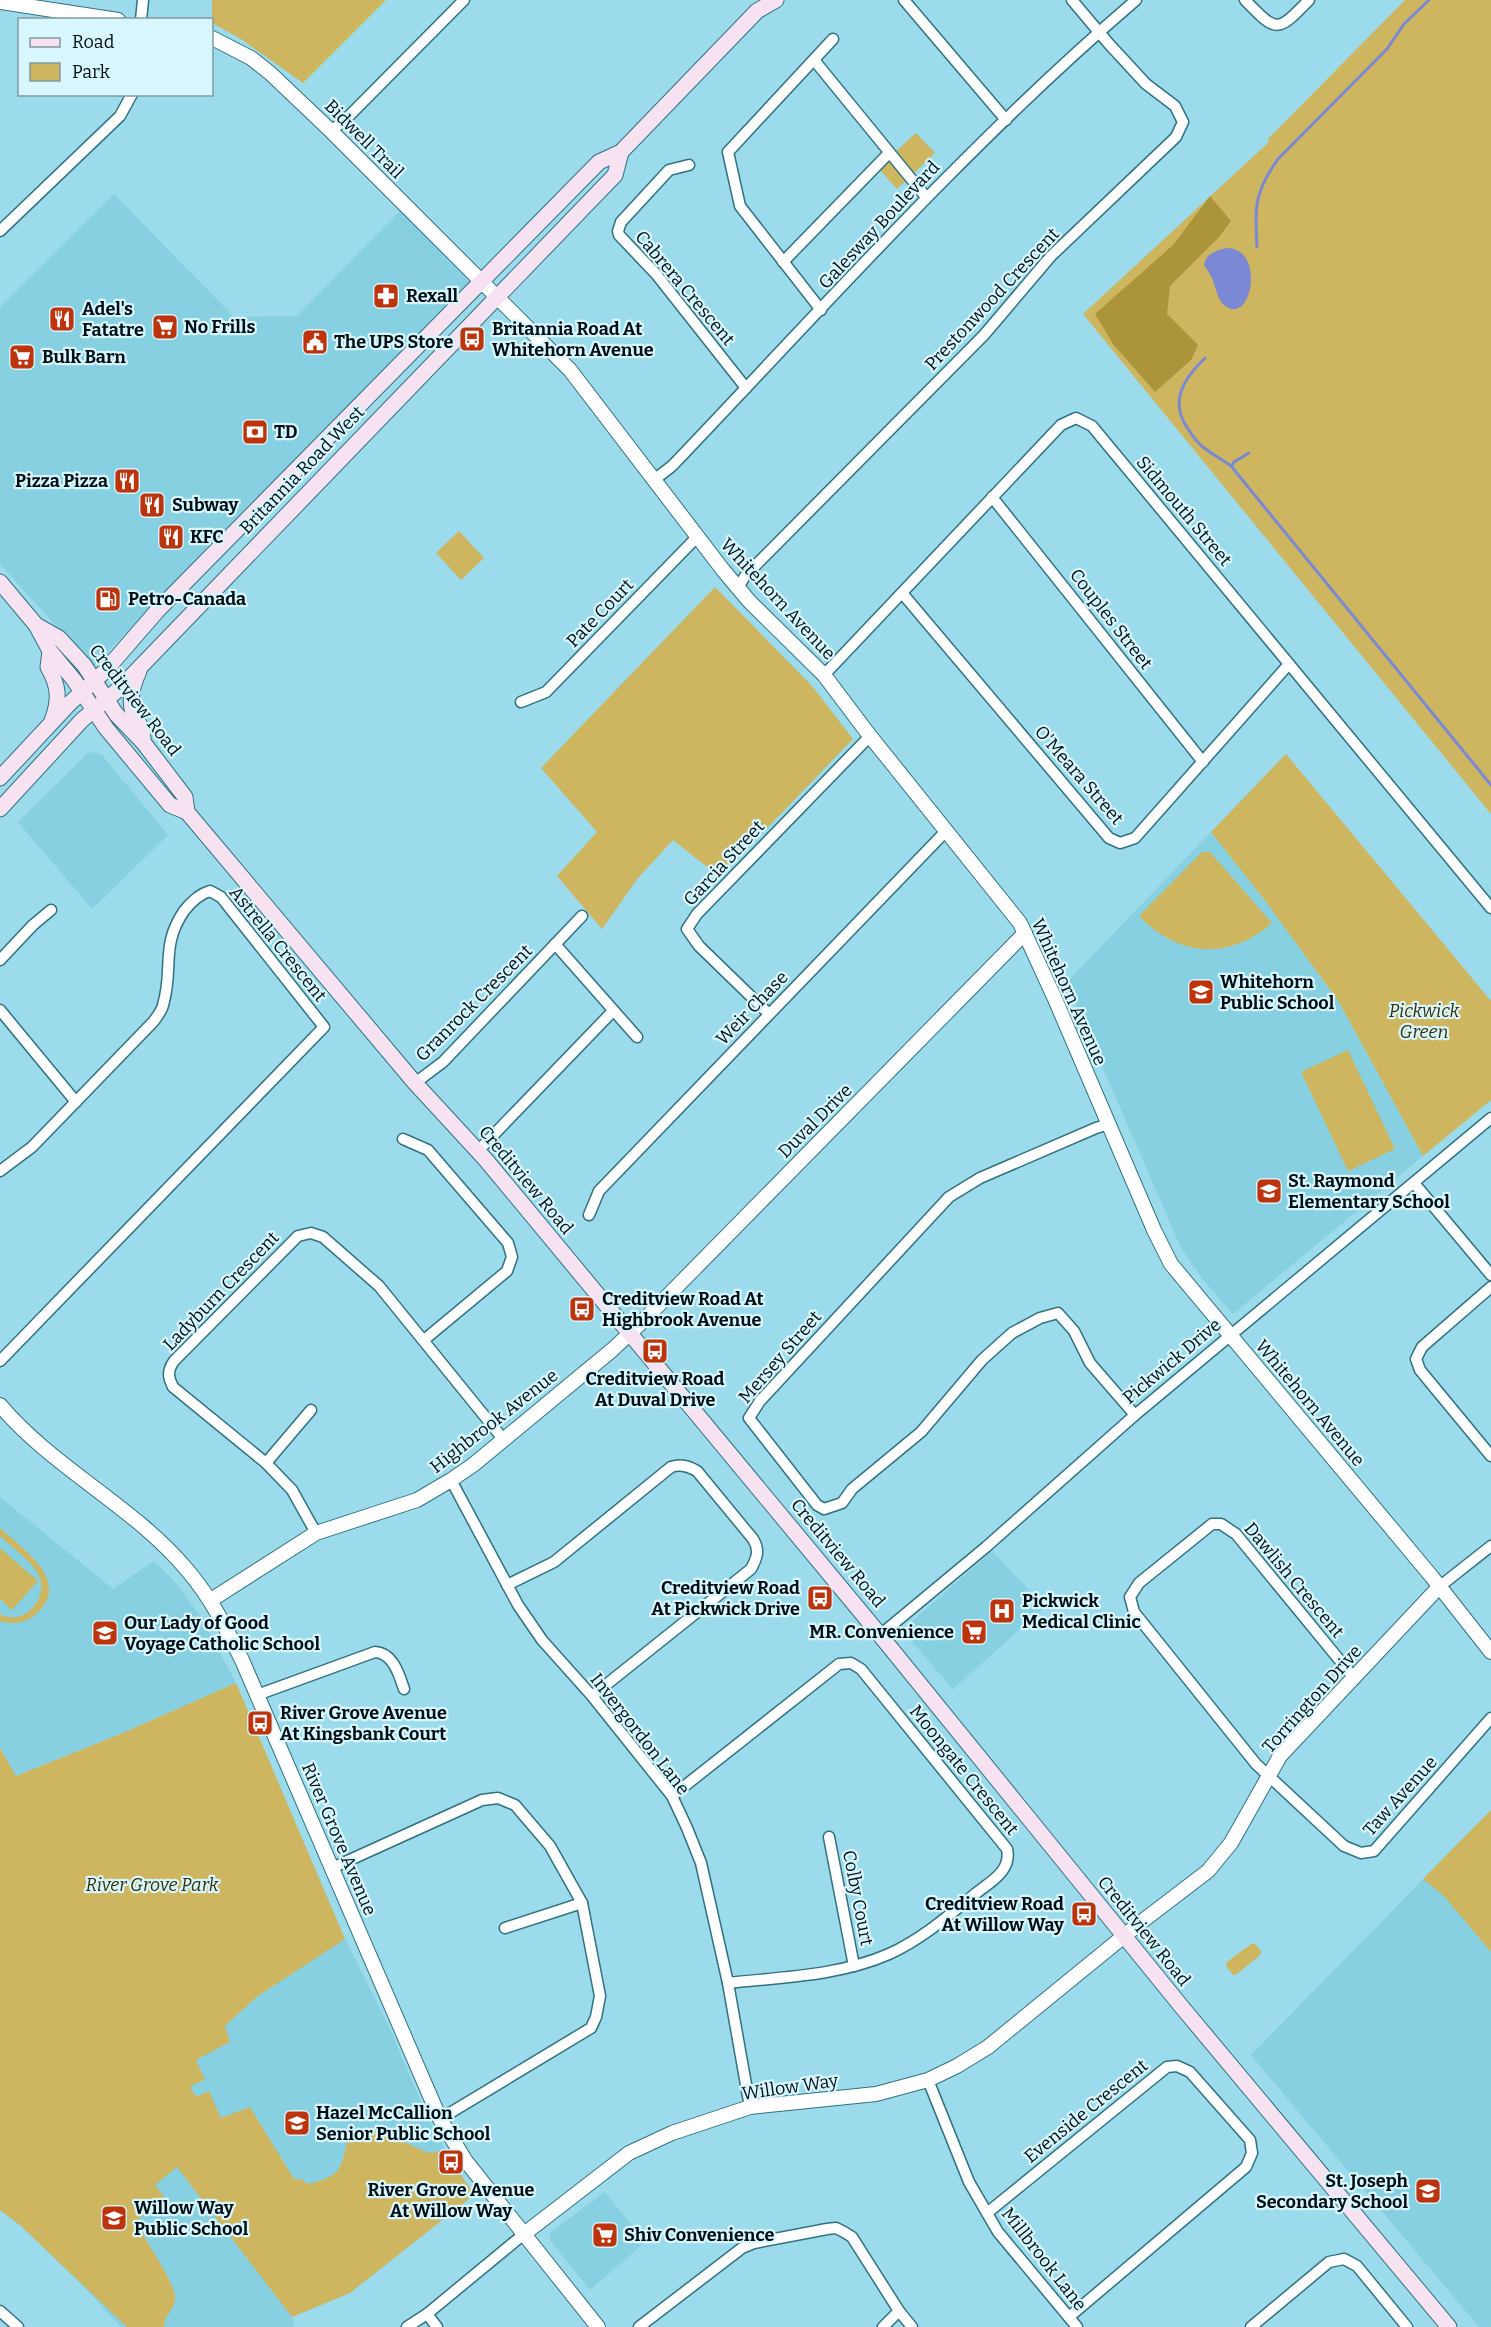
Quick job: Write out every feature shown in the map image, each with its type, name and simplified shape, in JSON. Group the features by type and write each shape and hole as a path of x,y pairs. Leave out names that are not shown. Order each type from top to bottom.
{"main road":[{"name":"Britannia Road West","path":"0,778 157,612 481,280 599,162 621,152 760,5 776,0"},
{"name":"Britannia Road West","path":"0,809 82,720 142,664 615,175 621,152"},
{"name":"Creditview Road","path":"0,582 36,626 50,651 94,710 170,805 187,812 415,1083 478,1151 880,1635 1124,1937 1449,2327"},
{"name":"Creditview Road","path":"36,626 59,638 84,665 116,714 143,742 184,797 187,812"},
{"path":"50,651 48,667 55,679 58,694 57,708 51,723"},
{"path":"142,664 134,681 132,699 134,715 142,728 143,742"}],"street":[{"path":"141,18 143,0"},
{"path":"331,131 346,119 464,0"},
{"path":"904,0 1006,120"},
{"path":"1072,0 1099,32"},
{"name":"Galesway Boulevard","path":"654,480 672,466 747,388 926,197 1099,32 1136,0"},
{"path":"1245,0 1264,20 1275,26 1283,25 1310,0"},
{"path":"1,3 104,18"},
{"name":"Prestonwood Crescent","path":"738,588 745,576 984,335 1051,256 1176,137 1183,122 1175,106 1146,84 1099,32"},
{"name":"Bidwell Trail","path":"213,39 251,58 331,131 496,296"},
{"path":"821,310 740,206 728,152 833,39"},
{"path":"814,60 926,197"},
{"path":"0,231 120,116 131,96"},
{"path":"783,262 889,153"},
{"name":"Cabrera Crescent","path":"689,165 669,170 621,222 619,235 656,274 747,388"},
{"name":"Whitehorn Avenue","path":"496,296 570,370 696,538 738,588 824,675 1020,923 1171,1264 1440,1587 1491,1652"},
{"name":"Sidmouth Street","path":"824,675 1061,425 1076,418 1092,426 1491,908"},
{"name":"Couples Street","path":"992,497 1203,762"},
{"name":"Pate Court","path":"521,702 546,692 696,538"},
{"name":"O'Meara Street","path":"902,593 1109,838 1120,843 1135,838 1289,664"},
{"name":"Garcia Street","path":"769,1014 699,946 687,929 697,914 870,736"},
{"name":"Weir Chase","path":"589,1215 599,1191 946,830"},
{"name":"Astrella Crescent","path":"0,1171 32,1147 154,1021 163,1007 172,931 188,906 204,893 210,891 221,897 324,1027 0,1361"},
{"path":"0,960 33,925 51,910"},
{"name":"Granrock Crescent","path":"415,1083 443,1062 582,916"},
{"name":"Duval Drive","path":"630,1334 1025,933"},
{"name":"Granrock Crescent","path":"555,944 637,1037"},
{"path":"0,1010 76,1102"},
{"path":"478,1151 614,1011"},
{"name":"Pickwick Drive","path":"880,1635 986,1546 1134,1414 1491,1118"},
{"name":"Mersey Street","path":"1109,1124 980,1178 950,1197 760,1401 748,1418 816,1505 824,1509 842,1503 852,1489 921,1432 982,1360 1012,1333 1040,1318 1058,1313 1074,1331 1090,1363 1134,1414"},
{"path":"403,1138 428,1150 508,1243 512,1257 507,1271 424,1340"},
{"path":"1414,1183 1491,1275"},
{"name":"Ladyburn Crescent","path":"316,1533 292,1490 266,1462 173,1388 168,1378 169,1368 292,1241 305,1234 323,1237 379,1286 504,1440"},
{"path":"1491,1287 1422,1347 1416,1359 1420,1370 1491,1456"},
{"name":"Highbrook Avenue","path":"211,1600 316,1533 417,1500 451,1480 504,1440 630,1334"},
{"name":"River Grove Avenue","path":"0,1405 26,1435 152,1535 186,1569 211,1600 257,1695 440,2119 465,2160 598,2327"},
{"path":"266,1462 311,1410"},
{"path":"507,1585 555,1562 671,1467 677,1465 697,1471 753,1539 757,1552 750,1569 592,1696"},
{"name":"Invergordon Lane","path":"451,1480 507,1585 542,1640 592,1696 672,1796 701,1863 728,1983 750,2107"},
{"name":"Dawlish Crescent","path":"1269,1776 1134,1612 1130,1598 1139,1583 1212,1524 1221,1524 1236,1534 1355,1679"},
{"name":"Torrington Drive","path":"1124,1937 1208,1871 1231,1842 1280,1756 1440,1587 1491,1546"},
{"path":"257,1695 375,1652 387,1656 398,1670 404,1689"},
{"name":"Moongate Crescent","path":"672,1796 839,1664 851,1663 861,1670 1001,1840 1009,1857 1002,1872 926,1933 889,1954 854,1966 820,1973 728,1983"},
{"name":"Taw Avenue","path":"1269,1776 1344,1846 1361,1853 1374,1851 1491,1718"},
{"path":"332,1868 482,1800 498,1798 515,1805 550,1846 582,1904 600,1996 597,2017 591,2028 440,2119"},
{"name":"Colby Court","path":"829,1837 854,1966"},
{"path":"505,1928 582,1904"},
{"name":"Willow Way","path":"408,2327 629,2153 672,2133 750,2107 876,2094 928,2080 988,2047 1124,1937"},
{"name":"Evenside Crescent","path":"987,2213 1167,2067 1177,2066 1190,2072 1250,2140 1252,2153 1246,2167 1069,2317"},
{"name":"Millbrook Lane","path":"928,2080 969,2182 998,2232 1077,2327"},
{"path":"639,2327 742,2248 754,2243 836,2228 852,2237 898,2311 912,2327"},
{"path":"1251,2327 1329,2262 1344,2259 1357,2266 1407,2327"},
{"path":"0,2311 18,2327"},
{"path":"883,2327 898,2311"},
{"path":"427,2314 437,2327"}],"shaded area":[{"path":"114,194 234,317 297,316 402,209 475,279 258,496 93,667 0,564 0,307"},
{"path":"1210,196 1231,221 1219,237 1170,286 1167,314 1198,345 1191,360 1155,392 1113,344 1095,314 1173,245"},
{"path":"89,752 101,754 168,835 92,909 18,822"},
{"path":"1211,832 1263,898 1339,1002 1423,1156 1233,1314 1204,1281 1181,1248 1066,983"},
{"name":"Our Lady of Good Voyage Catholic School","path":"0,1497 113,1589 154,1561 175,1582 201,1617 236,1683 125,1732 15,1776 0,1748"},
{"path":"992,1551 1045,1607 953,1689 908,1637 909,1624"},
{"name":"St. Joseph Secondary School","path":"1491,1810 1491,2327 1479,2327 1251,2055"},
{"name":"Hazel McCallion Senior Public School","path":"345,1939 389,2027 424,2109 452,2164 475,2194 350,2293 292,2317 295,2327 121,2327 84,2287 21,2226 0,2210 225,2026 258,1996"},
{"path":"605,2192 645,2242 590,2290 550,2240 551,2232"}],"green space":[{"path":"212,0 386,0 303,83 241,39 213,24"},
{"path":"1405,0 1491,0 1491,814 1083,314 1269,142 1268,139"},
{"path":"916,133 935,153 897,189 878,168"},
{"path":"459,531 484,558 461,580 436,553"},
{"path":"715,587 812,686 853,739 720,877 673,840 638,878 602,929 557,876 597,832 541,768"},
{"name":"Pickwick Green","path":"1286,754 1491,1001 1491,1100 1423,1156 1339,1002 1263,898 1211,832"},
{"path":"1202,852 1210,852 1272,923 1239,944 1204,949 1171,940 1154,930 1139,916"},
{"path":"1348,1050 1395,1149 1348,1171 1301,1072"},
{"path":"0,1528 31,1556 41,1567 47,1579 49,1591 46,1603 27,1620 9,1623 0,1621 0,1614 18,1617 34,1607 41,1590 41,1581 30,1563 0,1536"},
{"path":"0,1548 38,1581 12,1610 0,1599"},
{"name":"River Grove Park","path":"236,1683 345,1939 258,1996 225,2026 230,2042 196,2060 205,2080 190,2086 196,2097 209,2091 221,2118 250,2107 294,2179 301,2179 308,2184 328,2178 338,2170 341,2164 348,2137 371,2128 429,2153 445,2150 452,2164 475,2194 350,2293 292,2317 177,2167 155,2185 166,2199 136,2221 172,2285 175,2301 164,2327 127,2327 21,2226 0,2210 0,1748 16,1776 125,1732"},
{"path":"1491,1810 1491,1952 1444,1896 1423,1879"},
{"path":"1251,1944 1255,1944 1261,1951 1260,1955 1233,1975 1226,1966 1227,1962"}],"water":[{"path":"1225,248 1238,251 1247,260 1251,272 1247,298 1241,307 1232,309 1220,301 1204,265 1209,256"}],"waterway":[{"path":"1257,247 1256,210 1260,191 1278,159 1387,49 1404,24 1429,0"},
{"path":"1205,358 1190,374 1179,400 1182,419 1196,441 1231,466 1491,785"},
{"path":"1232,466 1234,462 1249,453"}],"place":[{"name":"Rexall","path":"386,296"},
{"name":"Adel's Fatatre","path":"62,319"},
{"name":"No Frills","path":"165,327"},
{"name":"Britannia Road At Whitehorn Avenue","path":"472,339"},
{"name":"The UPS Store","path":"315,342"},
{"name":"Bulk Barn","path":"22,357"},
{"name":"TD","path":"255,432"},
{"name":"Pizza Pizza","path":"127,481"},
{"name":"Subway","path":"152,505"},
{"name":"KFC","path":"171,537"},
{"name":"Petro-Canada","path":"108,599"},
{"name":"Whitehorn Public School","path":"1201,992"},
{"name":"St. Raymond Elementary School","path":"1269,1191"},
{"name":"Creditview Road At Highbrook Avenue","path":"582,1309"},
{"name":"Creditview Road At Duval Drive","path":"655,1351"},
{"name":"Creditview Road At Pickwick Drive","path":"820,1598"},
{"name":"Pickwick Medical Clinic","path":"1002,1611"},
{"name":"MR. Convenience","path":"974,1632"},
{"name":"Our Lady of Good Voyage Catholic School","path":"105,1633"},
{"name":"River Grove Avenue At Kingsbank Court","path":"260,1723"},
{"name":"Creditview Road At Willow Way","path":"1084,1914"},
{"name":"Hazel McCallion Senior Public School","path":"297,2123"},
{"name":"River Grove Avenue At Willow Way","path":"451,2162"},
{"name":"St. Joseph Secondary School","path":"1428,2191"},
{"name":"Willow Way Public School","path":"114,2218"},
{"name":"Shiv Convenience","path":"605,2235"}]}
